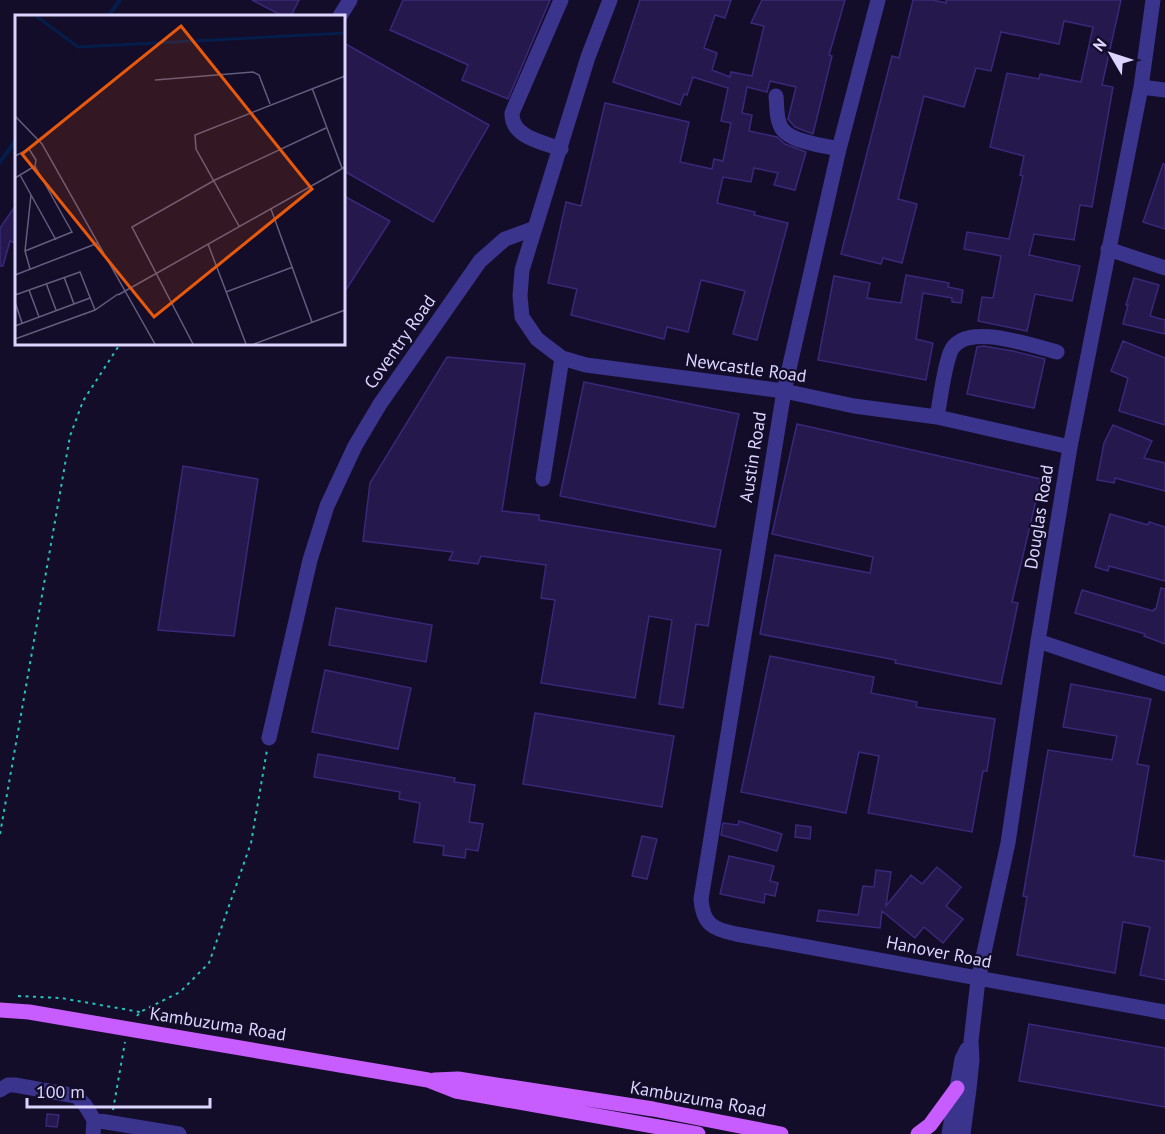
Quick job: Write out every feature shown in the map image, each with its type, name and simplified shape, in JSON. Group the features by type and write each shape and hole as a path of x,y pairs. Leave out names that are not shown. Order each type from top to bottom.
{"main road":[{"name":"Kambuzuma Road","path":"0,1010 29,1012 428,1080 458,1079 654,1109 781,1134"},
{"name":"Kambuzuma Road","path":"428,1080 456,1091 647,1129 698,1134"},
{"path":"918,1134 930,1125 957,1088"}],"street":[{"path":"341,15 350,0"},
{"path":"561,0 512,120 514,127 522,134 561,149"},
{"path":"535,228 588,57 610,0"},
{"name":"Austin Road","path":"709,924 702,914 701,899 784,391 839,150 878,0"},
{"name":"Douglas Road","path":"963,1134 972,1060 970,1041 978,980 1008,843 1070,447 1140,87 1153,0"},
{"path":"1140,87 1165,90"},
{"path":"776,96 779,123 784,132 790,137 839,150"},
{"name":"Newcastle Road","path":"535,228 522,270 520,296 522,317 537,339 562,358 586,365 784,391 854,405 937,417 1070,447"},
{"name":"Coventry Road","path":"270,738 310,560 327,506 355,446 380,404 480,261 505,239 535,228"},
{"path":"1108,249 1165,268"},
{"path":"937,417 951,351 959,341 985,336 1057,352"},
{"path":"543,480 562,358"},
{"path":"1038,641 1165,684"},
{"name":"Hanover Road","path":"709,924 721,931 736,934 978,980 1165,1012"},
{"name":"Douglas Road","path":"949,1134 962,1059 970,1041"},
{"path":"0,1090 8,1085 15,1085 76,1096 85,1105 94,1127 111,1122 179,1134"},
{"path":"647,1129 654,1109"}],"path":[{"path":"0,834 70,436 83,401 119,345"},
{"path":"111,1122 128,1029 140,1012 180,992 209,963 251,843 270,738"},
{"path":"10,996 61,998 140,1012"}],"building":[{"path":"252,0 299,0 292,15 281,15"},
{"path":"403,0 550,0 508,99 462,80 468,65 390,30"},
{"path":"640,0 731,0 725,18 715,15 704,48 717,53 712,70 730,77 731,72 752,76 764,26 751,23 762,0 845,0 829,55 832,56 813,134 795,127 788,119 796,87 770,81 767,92 747,87 742,113 752,115 749,131 777,137 785,144 806,152 795,190 774,185 778,173 754,168 751,182 723,177 717,203 788,223 757,340 733,334 745,291 701,280 688,332 667,327 664,339 571,315 577,289 548,283 566,202 581,206 605,103 689,122 680,162 712,169 714,159 723,161 731,123 721,121 728,88 693,77 687,95 684,94 680,105 613,82"},
{"path":"913,0 933,0 946,3 946,0 1121,0 1102,85 1113,87 1092,207 1080,205 1074,240 1034,234 1029,255 1080,266 1072,301 1035,294 1027,331 978,321 982,297 993,298 1001,256 964,249 967,232 1009,239 1023,176 1020,175 1024,156 990,147 1007,73 1039,79 1040,74 1081,82 1093,27 1064,21 1059,44 1001,32 991,71 976,68 964,107 924,96 898,199 917,204 902,263 883,258 881,264 841,254 892,56 899,58"},
{"path":"345,44 489,125 433,222 345,172"},
{"path":"1163,164 1165,164 1165,229 1143,222"},
{"path":"345,197 390,221 345,291"},
{"path":"15,206 15,243 10,241 3,266 0,266 0,228"},
{"path":"906,275 949,283 948,287 963,290 961,303 952,302 952,298 923,293 916,339 933,343 926,380 818,360 834,276 870,283 867,298 901,303"},
{"path":"1134,278 1159,285 1150,316 1165,320 1165,334 1123,324"},
{"path":"1123,341 1165,358 1165,425 1119,411 1128,378 1111,371"},
{"path":"983,346 1045,359 1034,408 967,394 977,347"},
{"path":"447,357 525,364 502,511 539,515 539,520 721,550 708,626 696,624 683,708 659,704 672,620 649,616 635,698 541,683 555,600 541,598 546,565 481,556 478,564 449,560 453,552 363,541 370,483"},
{"path":"584,382 739,414 715,527 560,496"},
{"path":"797,424 1041,479 1012,602 1018,603 1001,684 895,663 896,660 760,634 775,555 870,573 873,557 772,534"},
{"path":"1113,425 1152,441 1144,458 1165,463 1165,491 1115,478 1114,483 1097,480 1104,443"},
{"path":"183,466 258,479 234,636 158,630"},
{"path":"1110,514 1148,525 1149,522 1165,527 1165,581 1109,566 1108,571 1095,567"},
{"path":"1161,588 1165,589 1165,644 1144,636 1145,634 1075,613 1082,590 1153,611 1156,609"},
{"path":"336,608 432,625 426,662 329,645"},
{"path":"770,656 874,677 871,693 917,702 916,707 995,719 987,771 983,771 972,832 868,813 879,756 859,752 846,813 741,792"},
{"path":"325,670 411,688 398,749 312,732"},
{"path":"1071,684 1151,699 1137,764 1149,766 1134,856 1165,861 1165,980 1140,975 1150,927 1123,922 1115,973 1017,955 1027,897 1023,896 1048,750 1112,760 1117,736 1063,727"},
{"path":"535,713 674,736 662,807 523,784"},
{"path":"318,754 455,778 454,782 475,785 469,822 483,824 478,851 466,849 465,858 443,855 444,846 414,842 420,803 399,799 400,792 314,777"},
{"path":"739,821 782,834 777,851 721,835 723,823 738,825"},
{"path":"796,825 811,827 810,839 795,837"},
{"path":"642,836 657,839 647,879 632,876"},
{"path":"729,856 774,866 770,881 778,883 775,896 765,894 764,903 720,894"},
{"path":"937,867 961,887 946,906 963,919 943,943 924,927 915,938 882,911 880,928 817,921 819,910 858,915 863,886 874,887 876,870 891,872 886,906 911,875 922,884"},
{"path":"1029,1024 1165,1048 1165,1107 1019,1081"},
{"path":"47,1114 59,1115 57,1127 46,1126"}],"waterway":[{"path":"109,15 120,0"},
{"path":"0,162 15,141"}]}
